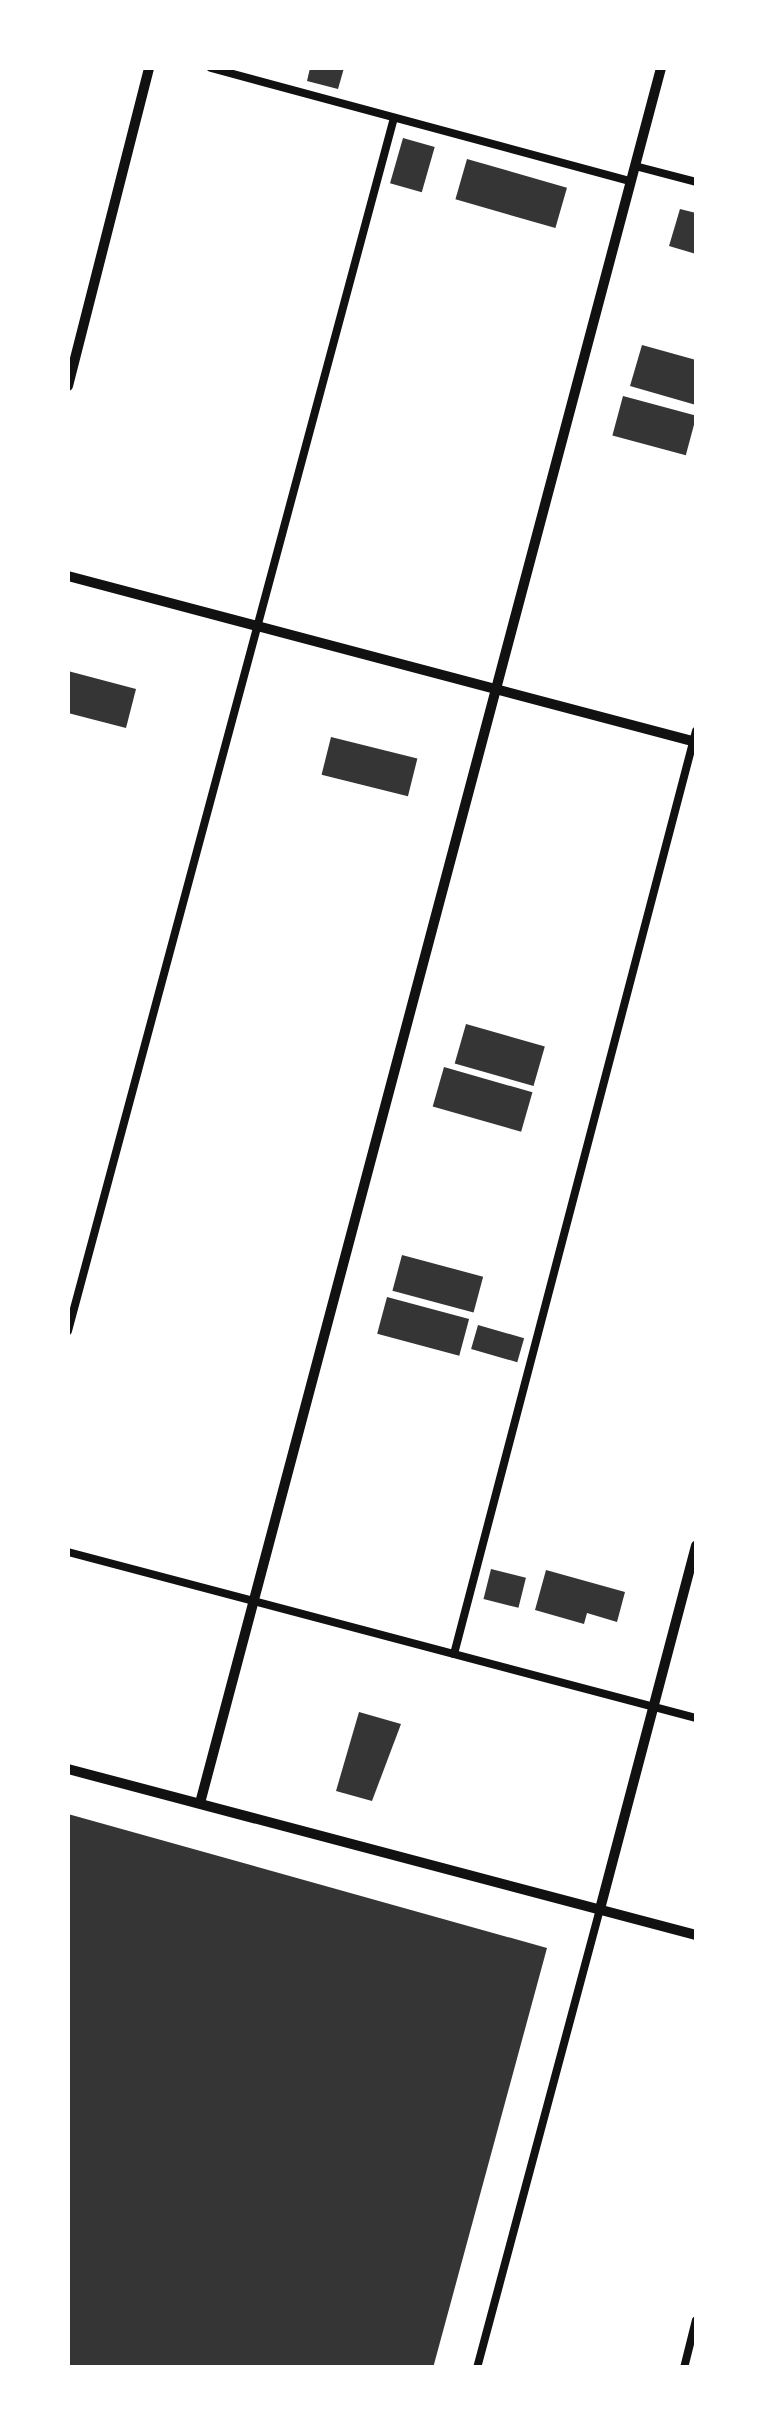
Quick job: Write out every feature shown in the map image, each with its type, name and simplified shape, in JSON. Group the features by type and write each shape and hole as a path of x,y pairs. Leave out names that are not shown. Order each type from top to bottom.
{"street":[{"path":"68,386 150,68"},
{"path":"200,1803 661,68"},
{"path":"68,576 257,628 696,738"},
{"path":"600,1909 696,1545"},
{"path":"68,1769 696,1934"}],"lane":[{"path":"211,68 631,181"},
{"path":"68,1331 394,118"},
{"path":"635,166 696,182"},
{"path":"454,1654 696,738"},
{"path":"68,1552 696,1718"},
{"path":"476,2368 600,1909"},
{"path":"684,2368 696,2320"}],"building":[{"path":"310,68 344,68 338,89 307,81"},
{"path":"403,138 435,147 422,192 390,183"},
{"path":"467,159 567,188 555,228 455,199"},
{"path":"680,209 696,213 696,254 669,246"},
{"path":"642,345 696,360 696,405 630,386"},
{"path":"623,396 696,416 686,455 612,436"},
{"path":"68,671 136,689 126,728 68,713"},
{"path":"331,737 417,759 408,796 322,775"},
{"path":"466,1024 545,1047 534,1086 455,1063"},
{"path":"444,1067 532,1092 521,1132 433,1106"},
{"path":"402,1255 483,1277 474,1312 392,1291"},
{"path":"387,1297 469,1319 459,1356 377,1334"},
{"path":"478,1325 524,1338 517,1362 471,1349"},
{"path":"491,1569 526,1578 518,1608 484,1599"},
{"path":"546,1570 625,1592 617,1622 587,1613 584,1624 535,1610"},
{"path":"359,1712 401,1724 372,1801 336,1791"},
{"path":"68,1814 547,1948 433,2368 68,2368"}]}
